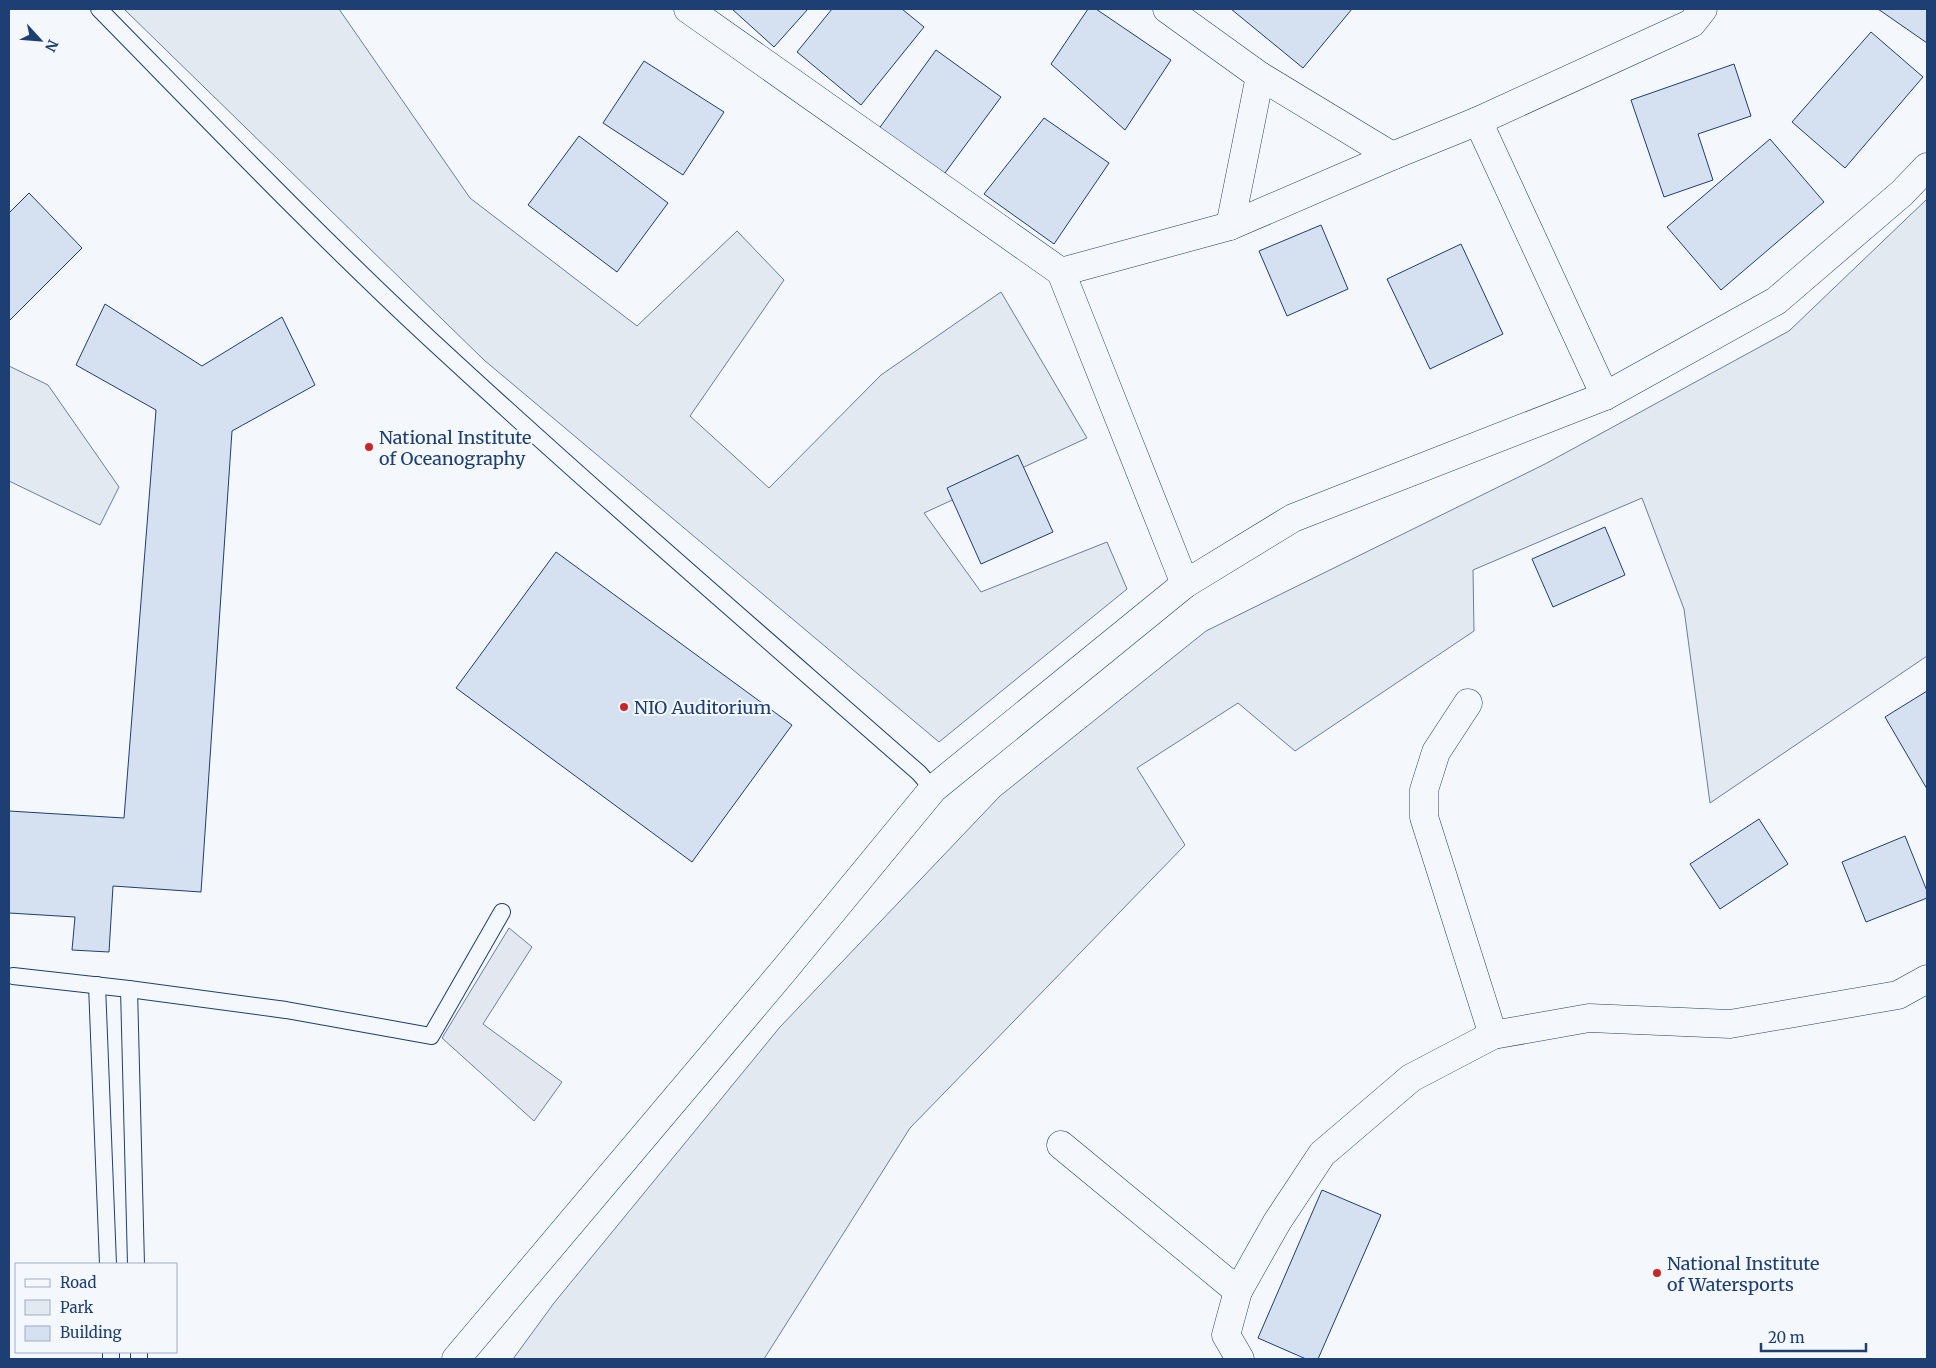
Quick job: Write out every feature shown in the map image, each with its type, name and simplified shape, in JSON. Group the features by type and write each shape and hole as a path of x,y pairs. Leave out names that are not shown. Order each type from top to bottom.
{"street":[{"path":"688,9 1061,272 1185,584"},
{"path":"1167,9 1260,76 1392,156"},
{"path":"1061,272 1230,226 1478,121 1688,13"},
{"path":"1230,226 1260,76"},
{"path":"1478,121 1605,396"},
{"path":"456,1359 785,969 933,789 1185,584 1293,518 1605,396 1776,301 1902,193 1927,167"},
{"path":"1468,703 1436,752 1424,790 1424,817 1493,1035"},
{"path":"1240,1359 1226,1335 1238,1291 1277,1222 1322,1154 1411,1078 1493,1035 1589,1018 1730,1024 1898,994 1927,979"},
{"path":"1061,1145 1238,1291"}],"lane":[{"path":"98,9 324,238 428,337 589,483 919,773 933,789"},
{"path":"13,976 286,1010 431,1036 502,912"},
{"path":"96,985 108,1263"},
{"path":"129,989 136,1263"}],"green space":[{"path":"124,9 339,9 470,198 637,326 737,231 784,280 690,416 769,488 881,375 1001,292 1087,438 924,513 981,592 1107,542 1127,589 939,742 484,360"},
{"path":"1927,199 1927,656 1710,803 1684,609 1642,498 1473,570 1474,631 1295,751 1238,703 1137,768 1185,845 910,1128 764,1359 513,1359 554,1303 780,1027 1000,796 1206,631 1545,464 1789,331"},
{"path":"9,366 48,385 119,487 100,525 9,481"}],"shaded area":[{"path":"509,928 532,947 483,1024 562,1082 534,1121 442,1038"}],"building":[{"path":"732,9 808,9 774,47"},
{"path":"832,9 902,9 924,27 861,105 797,52"},
{"path":"1088,9 1096,9 1171,60 1125,130 1051,64"},
{"path":"1231,9 1352,9 1303,68"},
{"path":"1878,9 1927,9 1927,43"},
{"path":"1871,32 1923,77 1845,168 1792,122"},
{"path":"936,50 1001,97 942,177 878,130"},
{"path":"644,61 724,112 683,175 603,123"},
{"path":"1734,64 1751,116 1698,134 1713,180 1664,197 1631,100"},
{"path":"1044,118 1109,163 1054,244 984,194"},
{"path":"579,136 668,203 617,272 528,205"},
{"path":"1770,139 1824,202 1721,290 1667,227"},
{"path":"29,193 82,248 9,321 9,213"},
{"path":"1321,225 1348,289 1287,316 1259,251"},
{"path":"1461,244 1503,334 1430,369 1387,279"},
{"path":"105,304 202,366 282,317 315,385 232,431 201,892 113,886 109,952 72,950 75,917 9,913 9,811 124,818 156,410 76,365"},
{"path":"1018,455 1053,532 981,564 947,488"},
{"path":"1605,527 1625,575 1553,607 1532,559"},
{"name":"NIO Auditorium","path":"556,552 792,725 692,862 456,688"},
{"path":"1927,691 1927,789 1885,717"},
{"path":"1759,819 1788,864 1720,909 1690,864"},
{"path":"1905,836 1927,891 1927,898 1866,922 1842,862"},
{"path":"1322,1190 1381,1215 1318,1359 1306,1359 1258,1338"}],"place":[{"name":"National Institute of Oceanography","path":"369,447"},
{"name":"NIO Auditorium","path":"624,707"},
{"name":"National Institute of Watersports","path":"1657,1273"}]}
